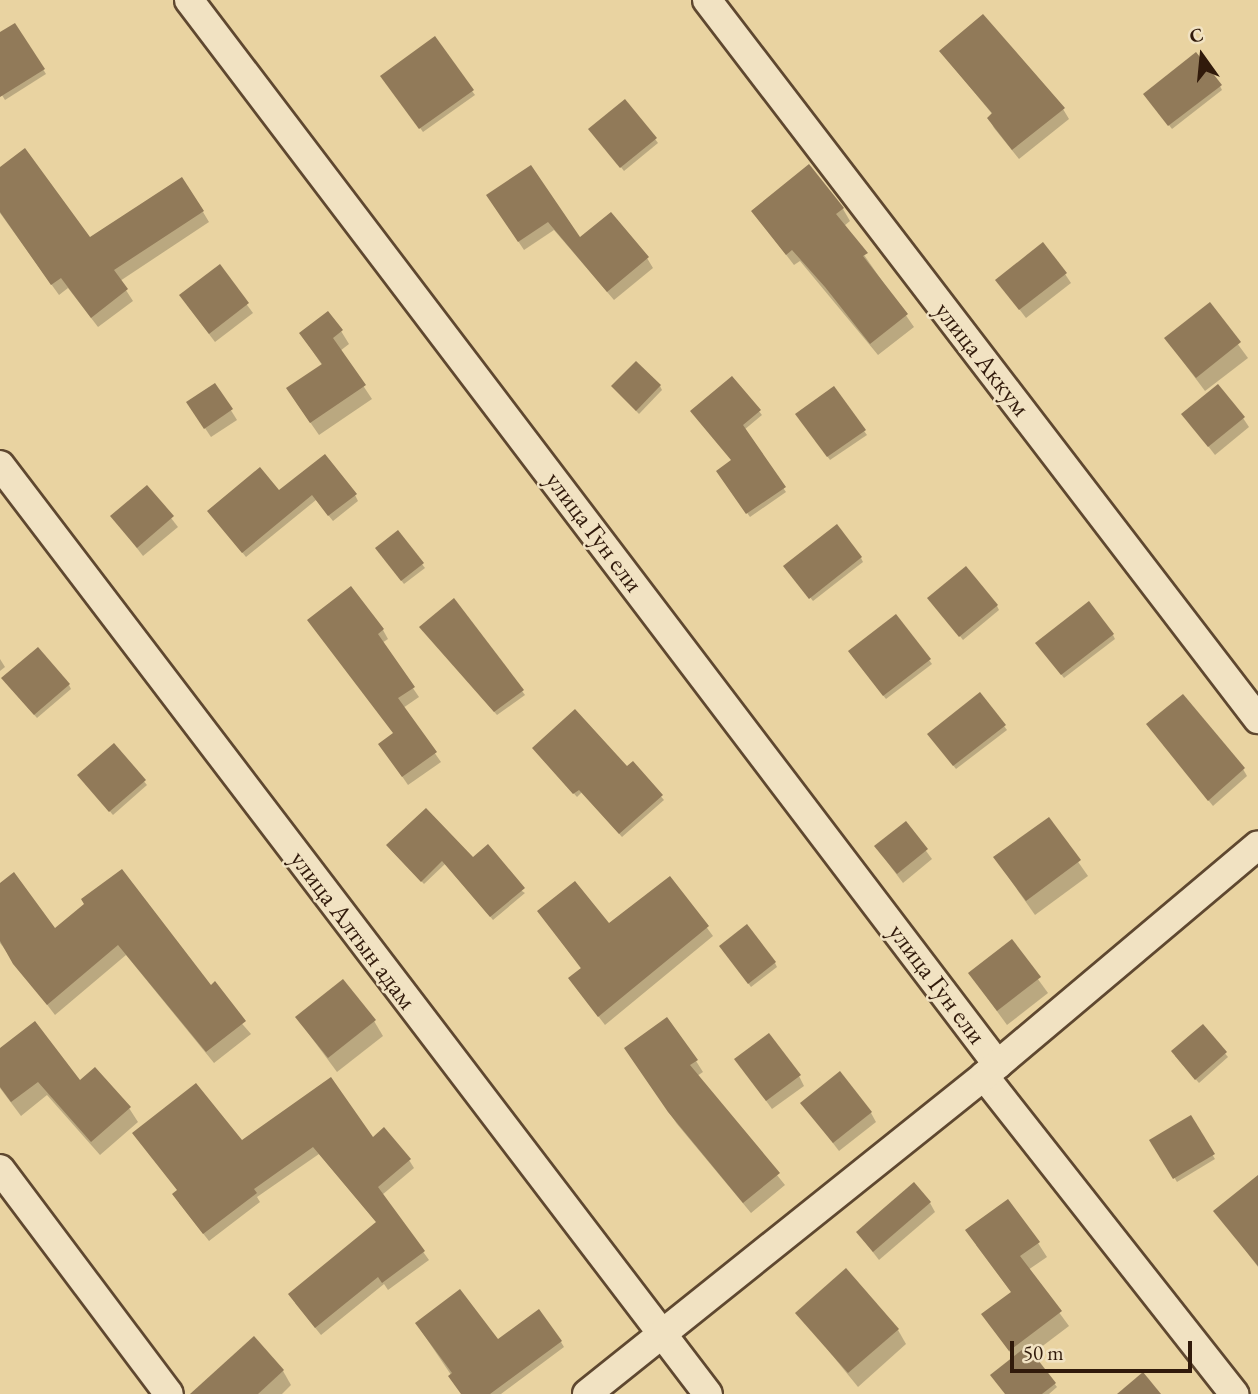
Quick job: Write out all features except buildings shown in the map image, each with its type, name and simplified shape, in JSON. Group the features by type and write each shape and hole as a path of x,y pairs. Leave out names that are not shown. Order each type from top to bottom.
{"street":[{"name":"улица Гун ели","path":"190,0 1234,1394"},
{"name":"улица Аккум","path":"707,0 1258,719"},
{"name":"улица Алтын адам","path":"0,465 708,1394"},
{"path":"587,1394 991,1071 1258,845"},
{"path":"0,1169 169,1394"}]}
